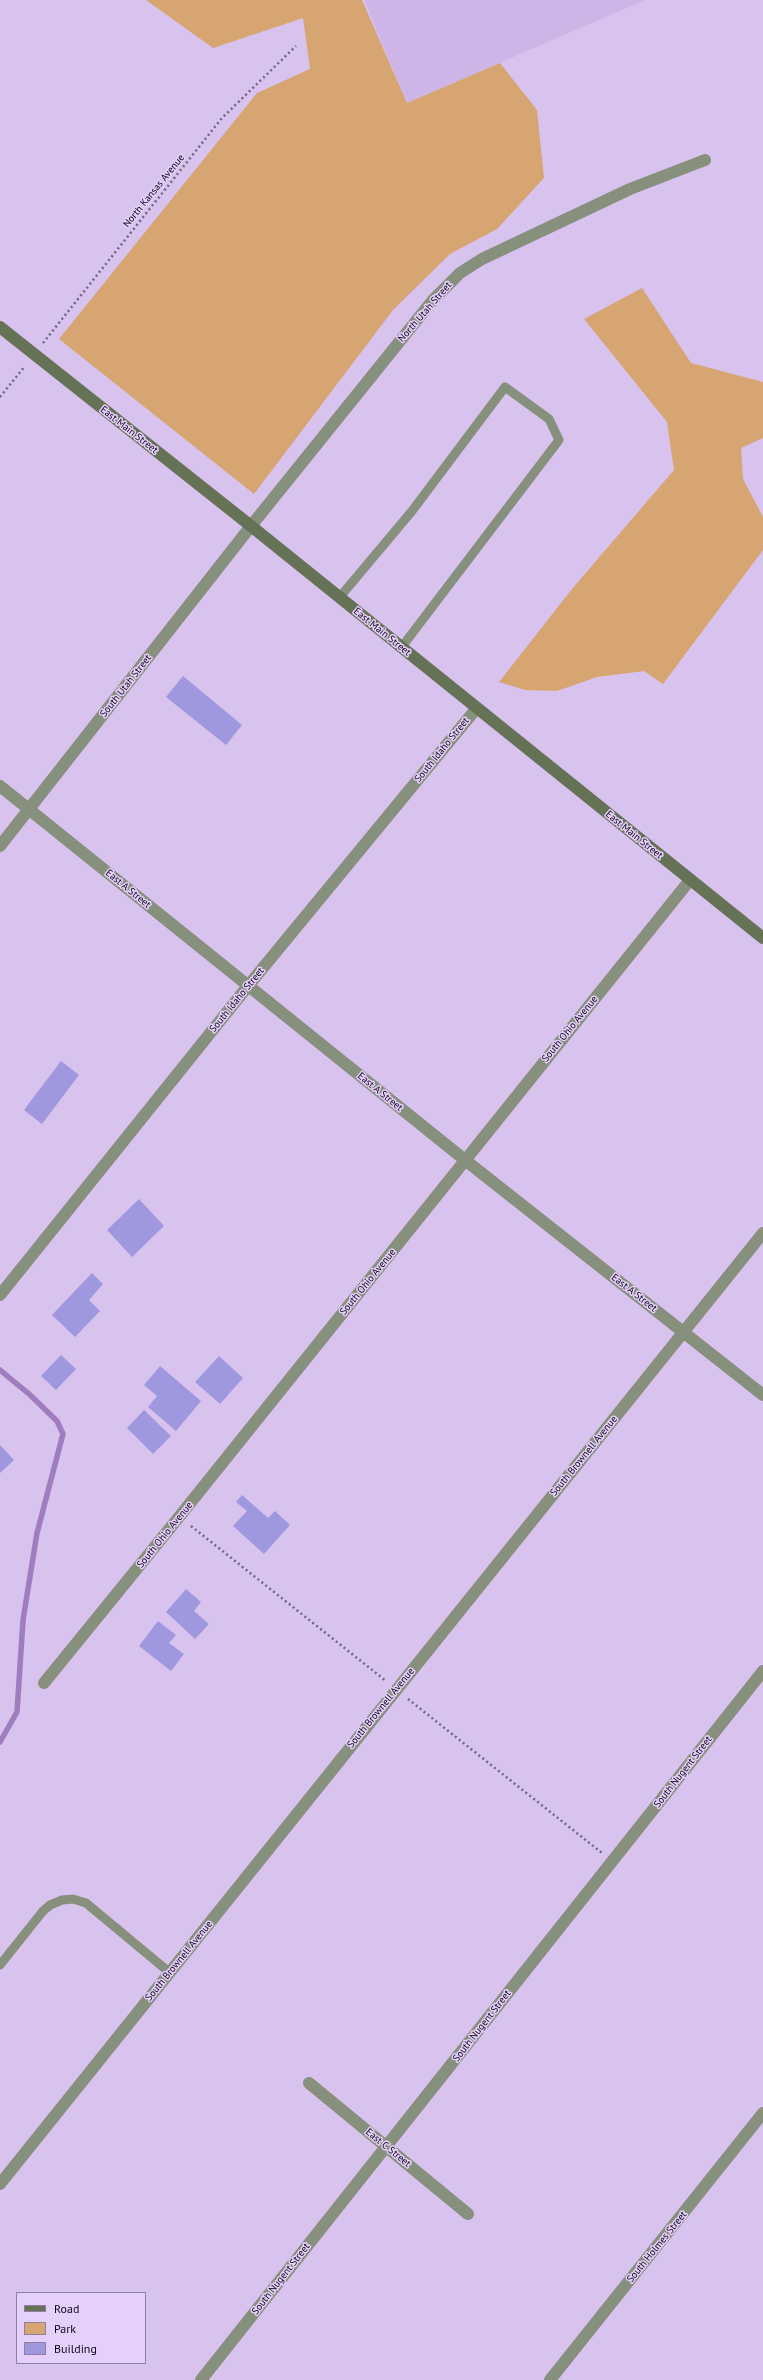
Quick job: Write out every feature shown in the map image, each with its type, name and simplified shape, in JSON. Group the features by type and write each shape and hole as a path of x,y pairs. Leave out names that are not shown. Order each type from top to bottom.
{"street":[{"name":"North Utah Street","path":"251,526 433,300 460,273 482,259 630,189 705,160"},
{"name":"East Main Street","path":"0,327 251,526 476,709 763,938"},
{"name":"South Utah Street","path":"0,846 251,526"},
{"name":"South Idaho Street","path":"0,1295 248,986 476,709"},
{"name":"East A Street","path":"0,786 465,1160 763,1395"},
{"name":"South Ohio Avenue","path":"44,1683 690,880"},
{"name":"South Brownell Avenue","path":"0,2184 763,1233"},
{"name":"South Nugent Street","path":"201,2380 763,1671"},
{"name":"East C Street","path":"309,2083 468,2214"},
{"name":"South Holmes Street","path":"550,2380 763,2113"}],"lane":[{"path":"339,598 412,511 505,387 549,419 559,440 401,648"},
{"path":"0,1965 43,1911 50,1905 73,1899 86,1903 169,1972"}],"path":[{"name":"North Kansas Avenue","path":"0,397 222,118 296,46"}],"shaded area":[{"path":"364,0 645,0 407,103"}],"green space":[{"path":"146,0 362,0 407,103 500,63 537,110 544,178 497,229 450,254 393,310 254,494 59,339 257,93 310,69 303,18 213,48"},
{"path":"642,288 691,363 763,382 763,438 741,448 743,479 763,517 763,550 663,684 644,671 597,677 557,691 525,690 499,682 572,589 674,470 667,422 584,319"}],"building":[{"path":"183,676 242,725 226,745 166,697"},
{"path":"61,1061 79,1075 42,1124 24,1110"},
{"path":"139,1199 164,1226 132,1257 107,1230"},
{"path":"92,1273 103,1284 89,1300 100,1311 75,1337 52,1315"},
{"path":"61,1355 76,1369 56,1390 41,1376"},
{"path":"219,1356 243,1378 220,1404 195,1382"},
{"path":"160,1366 201,1401 176,1431 148,1407 157,1396 144,1385"},
{"path":"144,1410 171,1436 153,1454 127,1428"},
{"path":"0,1445 14,1460 0,1473"},
{"path":"242,1495 268,1518 275,1511 290,1525 264,1554 233,1526 247,1511 236,1502"},
{"path":"186,1589 201,1602 194,1611 209,1624 195,1639 166,1612"},
{"path":"158,1621 176,1635 169,1643 184,1654 171,1671 139,1646"}],"waterway":[{"path":"0,1370 28,1393 57,1421 63,1434 37,1533 23,1620 17,1712 0,1742"}]}
